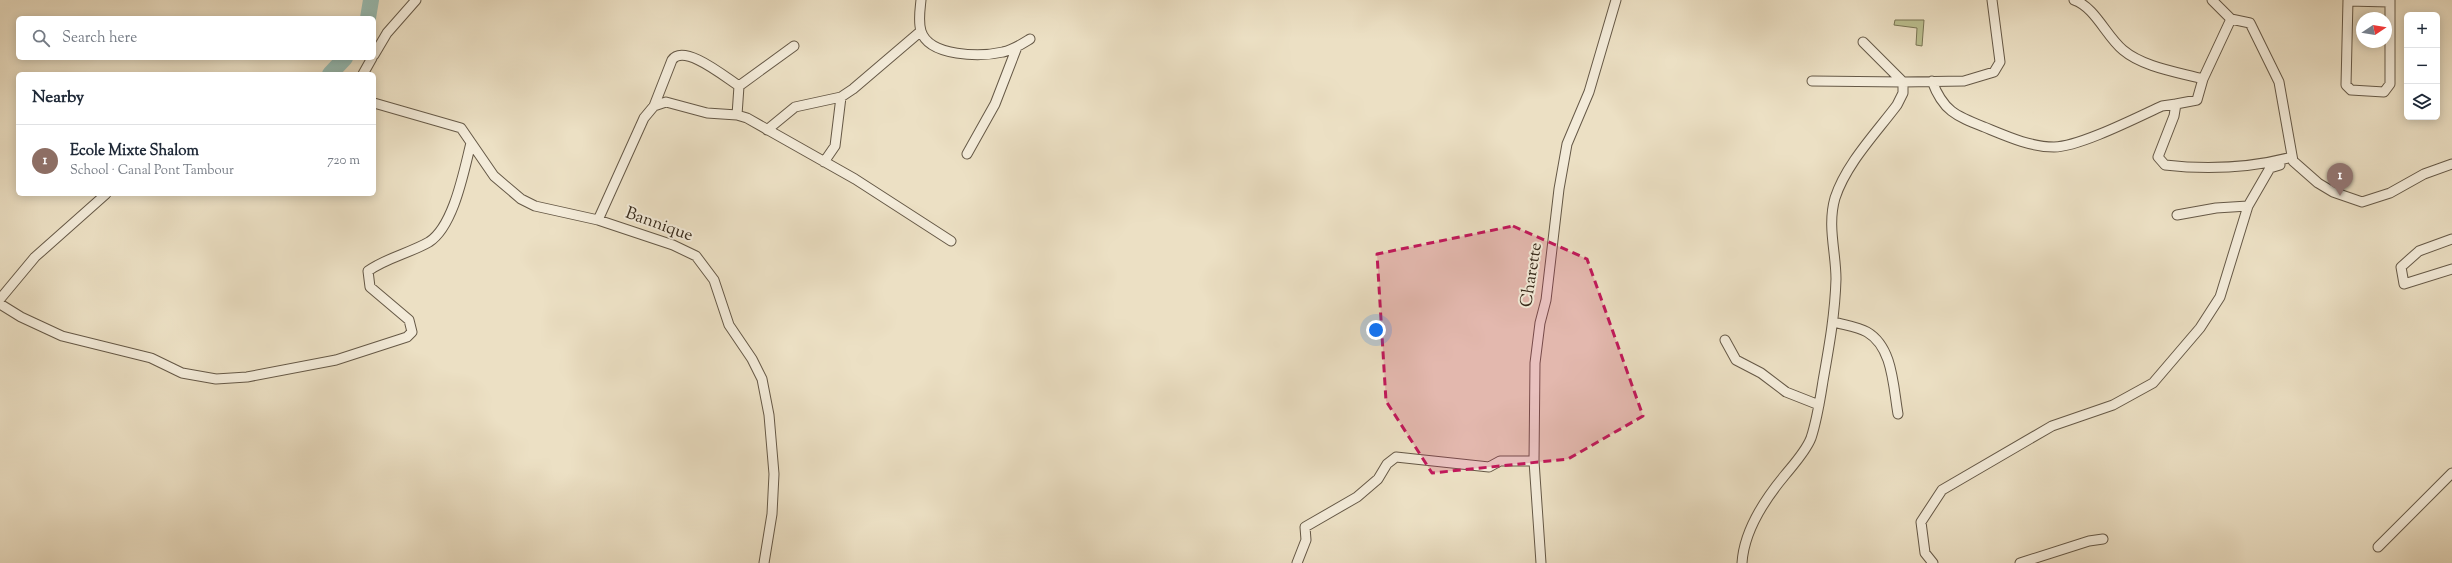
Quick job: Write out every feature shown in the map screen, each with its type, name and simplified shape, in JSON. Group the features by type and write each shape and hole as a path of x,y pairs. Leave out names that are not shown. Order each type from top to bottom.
{"street":[{"path":"376,52 387,33 416,0"},
{"path":"921,0 919,13 921,31 928,42 941,50 957,54 1002,53 1017,47 1030,39"},
{"name":"Charette","path":"1541,563 1534,461 1535,363 1540,323 1546,300 1559,189 1567,144 1589,92 1616,0"},
{"path":"1812,81 1964,81 1994,72 2000,62 1992,0"},
{"path":"2074,0 2088,8 2110,37 2124,51 2150,64 2203,79"},
{"path":"2212,0 2231,19 2250,23 2264,48 2278,82 2293,159 2318,183 2333,192 2362,202 2390,193 2424,174 2452,164"},
{"path":"2348,0 2390,1 2390,84 2384,92 2351,90 2346,85 2348,0"},
{"path":"1932,81 1940,101 1957,116 2022,142 2055,147 2080,141 2162,106 2197,100 2203,79 2231,19"},
{"path":"767,130 795,107 841,96 853,89 921,31"},
{"path":"1863,42 1903,82"},
{"path":"739,86 794,46"},
{"path":"967,154 995,104 1017,47"},
{"path":"598,220 644,118 654,106 672,60 675,56 680,54 690,56 739,86"},
{"path":"364,72 371,60"},
{"path":"1742,563 1742,554 1752,524 1771,492 1799,457 1811,438 1819,404 1834,322 1836,277 1831,221 1835,198 1847,173 1897,105 1902,93 1903,82"},
{"path":"737,115 739,86"},
{"path":"824,162 836,146 841,96"},
{"path":"654,106 666,102 707,113 737,115 767,130 868,187 951,241"},
{"name":"Bannique","path":"376,104 461,128 494,176 522,198 535,206 598,220 673,245 696,256 714,280 729,325 759,372 769,415 774,474 772,514 764,563"},
{"path":"2176,104 2174,116 2158,157 2165,165 2194,168 2242,167 2293,159"},
{"path":"0,304 21,317 62,336 151,358 182,373 216,379 247,377 336,360 407,337 412,332 409,320 370,287 368,271 431,241 448,219 471,142"},
{"path":"1933,563 1925,553 1921,522 1942,490 2052,426 2113,405 2153,383 2200,328 2220,297 2248,206 2270,168 2293,159"},
{"path":"0,299 35,257 104,196"},
{"path":"2177,215 2216,208 2248,206"},
{"path":"2452,239 2419,251 2401,267 2404,284 2452,269"},
{"path":"1834,322 1866,331 1878,340 1888,358 1898,414"},
{"path":"1724,340 1736,360 1761,373 1786,392 1819,404"},
{"path":"1297,563 1306,540 1305,527 1357,497 1378,479 1387,464 1396,457 1489,467 1500,461 1534,461"},
{"path":"2378,547 2452,473"},
{"path":"2020,563 2089,541 2103,539"}],"highlighted area":[{"path":"1513,226 1587,259 1643,416 1568,459 1432,473 1386,401 1377,254"}],"green space":[{"path":"1895,20 1924,20 1922,46 1916,45 1917,28 1894,25"}],"waterway":[{"path":"368,16 371,0"},
{"path":"332,72 343,60"}],"place":[{"name":"Ecole Mixte Shalom","path":"2340,196"}]}
